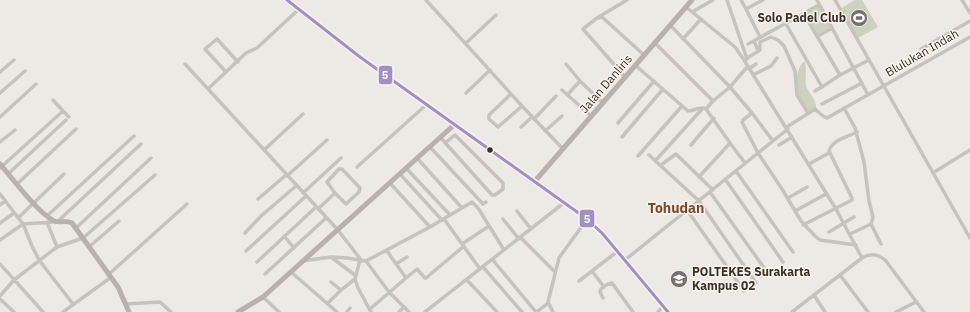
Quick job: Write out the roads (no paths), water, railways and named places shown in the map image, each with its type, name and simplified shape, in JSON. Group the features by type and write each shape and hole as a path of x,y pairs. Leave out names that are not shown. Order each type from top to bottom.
{"street":[{"path":"287,0 354,53 587,219 599,229 618,252 627,258 668,312"},
{"path":"426,0 562,149"},
{"path":"625,77 584,31 584,28 597,18 627,0"},
{"name":"Jalan Danliris","path":"535,181 692,0"},
{"path":"692,12 713,0"},
{"path":"727,0 746,59 753,75 836,209 857,246 862,258"},
{"path":"741,0 760,37"},
{"path":"746,9 763,0"},
{"path":"817,0 867,93"},
{"path":"835,0 970,238"},
{"path":"962,0 969,8 970,13"},
{"path":"748,44 819,5"},
{"path":"686,7 746,59"},
{"path":"210,87 248,52 256,49 298,10"},
{"path":"804,14 840,76"},
{"path":"466,43 496,15"},
{"path":"597,18 602,17 644,55"},
{"path":"683,39 701,19"},
{"path":"921,49 970,21"},
{"path":"786,24 822,88"},
{"path":"670,26 730,86 752,112 773,141"},
{"path":"818,36 832,28"},
{"name":"Blulukan Indah","path":"808,114 816,109 823,116 828,118 970,37"},
{"path":"627,258 726,180 787,128 808,114 796,95 795,70 788,53 780,42 773,38 767,38 760,42 760,50 746,59"},
{"path":"226,72 205,49 217,39 238,62"},
{"path":"754,41 757,48"},
{"path":"654,43 713,101"},
{"path":"753,75 771,66 777,58"},
{"path":"0,72 14,60"},
{"path":"816,91 867,61"},
{"path":"185,64 304,195 337,229 390,292 409,312"},
{"path":"566,64 580,81 603,103"},
{"path":"656,160 705,108 749,67 756,64"},
{"path":"635,65 682,106 690,111 696,108 705,108 714,118 730,143 746,163"},
{"path":"466,93 490,70"},
{"path":"0,93 25,71"},
{"path":"569,93 580,81"},
{"path":"618,123 654,81"},
{"path":"822,104 862,83"},
{"path":"0,117 36,84"},
{"path":"622,138 663,89"},
{"path":"562,90 591,116"},
{"path":"511,94 489,115 489,119 496,126 499,126 522,106"},
{"path":"521,126 533,118 556,96"},
{"path":"8,174 68,118 54,100"},
{"path":"357,168 426,104"},
{"path":"638,156 682,106"},
{"path":"844,108 857,132 873,219 871,224 881,244"},
{"path":"56,222 47,216 34,203 1,166 63,110"},
{"path":"752,112 742,122 758,153 788,198 803,225 818,239 857,246"},
{"path":"264,150 303,114"},
{"path":"546,131 562,116"},
{"path":"691,145 714,118"},
{"path":"445,144 455,135 457,125"},
{"path":"238,312 245,310 263,297 440,137 457,125"},
{"path":"17,184 76,129"},
{"path":"0,142 14,130"},
{"path":"803,225 851,202 852,198 829,153 830,148 835,143 857,132"},
{"path":"440,137 492,195 496,195 503,188 503,183 455,135"},
{"path":"47,216 134,136"},
{"path":"779,145 792,137"},
{"path":"258,199 327,140"},
{"path":"700,177 730,143"},
{"path":"56,222 141,144"},
{"path":"430,147 482,204 486,202"},
{"path":"936,170 970,150"},
{"path":"809,164 829,153"},
{"path":"661,165 676,154 700,177 712,191 767,272"},
{"path":"649,155 699,201 756,283"},
{"path":"76,228 151,158"},
{"path":"246,250 341,158"},
{"path":"417,158 462,208"},
{"path":"406,168 450,215"},
{"path":"341,169 359,186 360,189 359,192 346,204 335,193 326,182 337,170 341,169"},
{"path":"736,171 793,252"},
{"path":"18,218 64,174"},
{"path":"400,174 442,219 481,268 522,312"},
{"path":"0,296 14,280 57,247 83,238 155,175"},
{"path":"726,180 782,262"},
{"path":"390,183 430,226"},
{"path":"245,233 261,216 296,186"},
{"path":"788,198 807,187"},
{"path":"256,262 335,193"},
{"path":"0,194 23,224 32,246 40,260 73,304"},
{"path":"795,211 826,194"},
{"path":"0,205 5,201"},
{"path":"302,261 331,258 363,260 386,251 473,202 504,250"},
{"path":"425,312 565,202"},
{"path":"63,312 109,276 187,204"},
{"path":"688,210 744,291"},
{"path":"516,211 531,229"},
{"path":"0,223 14,213"},
{"path":"265,274 326,218"},
{"path":"829,232 854,218"},
{"path":"503,219 553,270"},
{"path":"492,259 537,312 548,303 559,258 587,219"},
{"path":"89,247 119,221"},
{"path":"47,222 57,247"},
{"path":"0,240 23,224 69,222 76,228 120,292 130,312"},
{"path":"850,234 871,224"},
{"path":"331,258 356,277 358,288 370,310 417,269 424,278 426,278 463,245 489,226"},
{"path":"284,236 294,248"},
{"path":"386,251 406,278"},
{"path":"579,281 618,252"},
{"path":"792,312 866,255 870,255 881,257 924,312"},
{"path":"396,264 407,257"},
{"path":"328,303 356,277 363,260"},
{"path":"0,264 42,312"},
{"path":"592,271 604,287"},
{"path":"291,272 338,312"},
{"path":"840,275 868,312"},
{"path":"467,280 496,312"},
{"path":"331,282 341,290"},
{"path":"603,298 600,291 612,283 634,312"},
{"path":"814,295 824,312"},
{"path":"263,297 279,312"},
{"path":"0,299 14,312"},
{"path":"126,304 160,302 171,312"},
{"path":"896,312 916,302"},
{"path":"548,303 553,312"},
{"path":"658,312 663,306"},
{"path":"399,312 404,307"},
{"path":"347,312 350,308"}],"place":[{"name":"Solo Padel Club","path":"859,18"},
{"name":"POLTEKES Surakarta Kampus 02","path":"679,279"}],"district":[{"name":"Tohudan","path":"676,208"}]}
